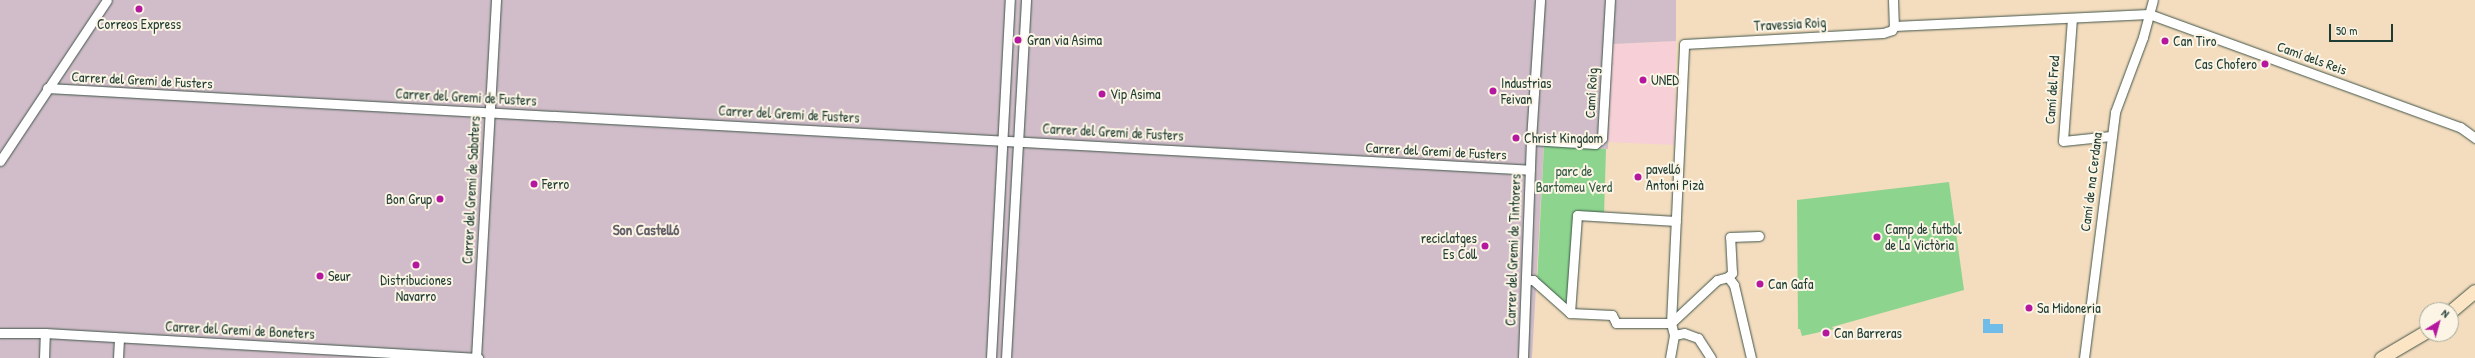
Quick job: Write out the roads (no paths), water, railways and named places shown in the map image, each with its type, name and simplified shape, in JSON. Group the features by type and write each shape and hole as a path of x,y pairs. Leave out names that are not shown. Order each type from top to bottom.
{"street":[{"path":"0,161 47,88 107,0"},
{"name":"Carrer del Gremi de Sabaters","path":"477,358 496,0"},
{"path":"991,358 1010,0"},
{"path":"1006,358 1026,0"},
{"name":"Carrer del Gremi de Tintorers","path":"1523,358 1531,140 1540,0"},
{"name":"Camí Roig","path":"1531,140 1595,144 1602,138 1610,0"},
{"path":"1893,0 1894,26 2149,14 2153,0"},
{"name":"Camí de na Cerdana","path":"2084,358 2111,136 2119,98 2149,14"},
{"name":"Camí dels Reis","path":"2149,14 2460,127 2475,138"},
{"name":"Camí del Fred","path":"2072,18 2063,140 2111,136"},
{"name":"Travessia Roig","path":"1676,221 1684,44 1882,33 1892,30 1894,26"},
{"name":"Carrer del Gremi de Fusters","path":"47,88 1530,170"},
{"path":"1570,313 1577,215 1676,221 1671,323 1674,335 1670,358"},
{"path":"1526,280 1533,280 1570,313 1612,314 1616,323 1671,323 1717,280 1728,277 1732,273 1730,237 1759,236"},
{"path":"1728,277 1734,285 1751,358"},
{"path":"2459,304 2475,291"},
{"path":"1674,335 1684,332 1698,338 1711,358"},
{"name":"Carrer del Gremi de Boneters","path":"0,333 46,333 477,358"},
{"path":"44,358 46,333"},
{"path":"2381,358 2419,336"},
{"path":"118,358 119,338"}],"water":[{"path":"1983,319 1990,319 1990,324 2003,324 2003,333 1983,333"}],"place":[{"name":"Correos Express","path":"139,9"},
{"name":"Gran via Asima","path":"1018,40"},
{"name":"Can Tiro","path":"2165,41"},
{"name":"Cas Chofero","path":"2265,64"},
{"name":"UNED","path":"1643,80"},
{"name":"Industrias Feivan","path":"1493,91"},
{"name":"Vip Asima","path":"1102,94"},
{"name":"Christ Kingdom","path":"1516,138"},
{"name":"pavelló Antoni Pizà","path":"1638,177"},
{"name":"Ferro","path":"534,184"},
{"name":"Bon Grup","path":"440,199"},
{"name":"Camp de futbol de La Victòria","path":"1877,237"},
{"name":"reciclatges Es Coll","path":"1485,246"},
{"name":"Distribuciones Navarro","path":"416,265"},
{"name":"Seur","path":"320,276"},
{"name":"Can Gafa","path":"1760,284"},
{"name":"Sa Midoneria","path":"2029,308"},
{"name":"Can Barreras","path":"1826,333"}],"district":[{"name":"Son Castelló","path":"646,230"}],"park label":[{"name":"parc de Bartomeu Verd","path":"1574,180"}]}
